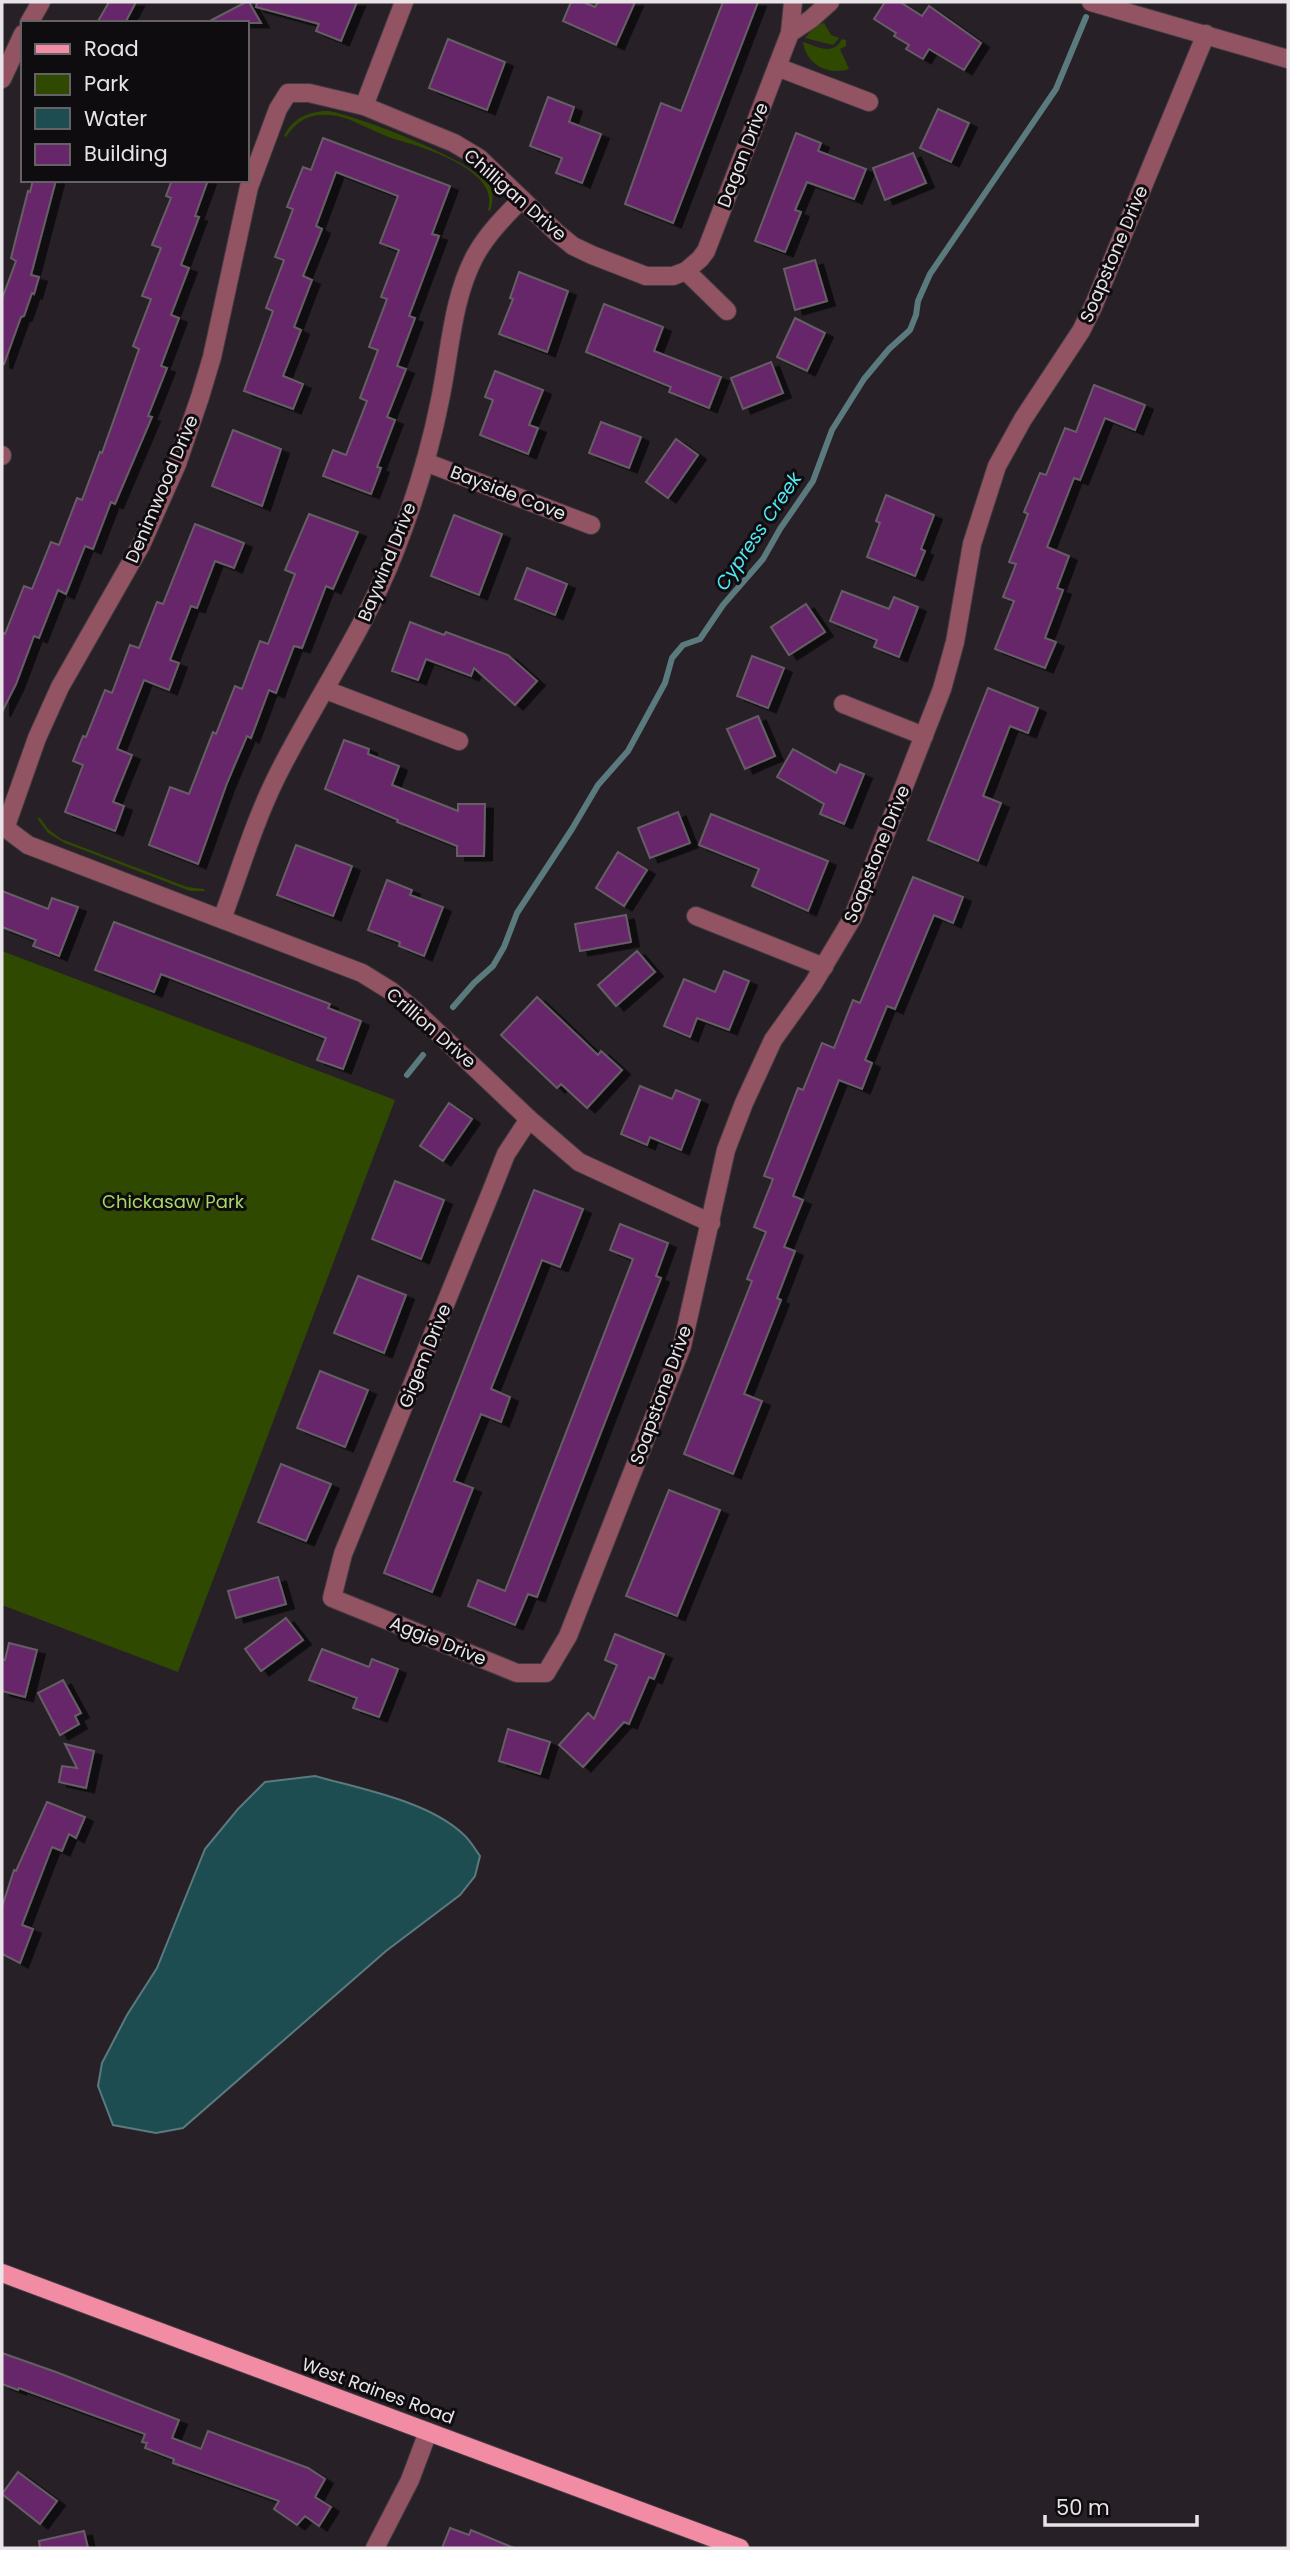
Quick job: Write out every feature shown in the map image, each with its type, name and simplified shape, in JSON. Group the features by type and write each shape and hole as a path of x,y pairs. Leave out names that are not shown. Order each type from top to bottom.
{"main road":[{"name":"West Raines Road","path":"2,2273 740,2548"}],"street":[{"path":"30,21 41,2"},
{"path":"364,106 404,2"},
{"name":"Dagan Drive","path":"686,271 706,251 790,33 793,2"},
{"path":"790,33 830,2"},
{"path":"1091,2 1288,59"},
{"name":"Soapstone Drive","path":"546,1673 568,1636 682,1346 726,1150 744,1103 772,1040 824,967 853,917 924,736 949,669 972,544 997,466 1023,419 1081,331 1093,307 1206,34"},
{"path":"2,79 21,38"},
{"path":"777,67 869,102"},
{"name":"Chilligan Drive","path":"288,93 309,93 364,106 465,149 479,158 557,233 573,246 592,255 646,276 673,276 686,271"},
{"name":"Denimwood Drive","path":"8,830 9,816 37,738 60,687 137,553 181,452 201,397 214,349 249,187 278,109 288,93"},
{"name":"Baywind Drive","path":"222,919 270,791 291,748 353,642 387,569 425,462 468,271 476,254 497,226 522,199"},
{"path":"686,271 727,311"},
{"name":"Bayside Cove","path":"425,462 591,525"},
{"path":"326,690 459,741"},
{"path":"843,704 924,736"},
{"name":"Crillion Drive","path":"8,830 28,845 346,966 391,991 579,1162 711,1223"},
{"path":"696,916 824,967"},
{"name":"Gigem Drive","path":"331,1598 343,1554 506,1154 529,1119"},
{"name":"Aggie Drive","path":"331,1598 517,1673 546,1673"},
{"path":"375,2548 410,2480 428,2432"}],"green space":[{"path":"824,23 831,35 839,38 833,45 805,38 816,25"},
{"path":"842,39 846,40 846,46 840,49 849,69 841,71 826,69 813,62 803,42 830,49"},
{"path":"329,111 389,130 462,164 489,185 492,191 490,211 489,196 483,184 458,163 348,119 330,115 313,116 298,123 284,136 302,117"},
{"path":"37,818 61,839 187,887 205,891 190,891 65,843 48,833"},
{"name":"Chickasaw Park","path":"2,951 395,1100 178,1672 2,1605"}],"water":[{"path":"315,1776 413,1805 448,1823 466,1836 480,1856 475,1876 460,1895 386,1951 183,2128 156,2133 113,2125 98,2086 102,2063 127,2015 157,1968 205,1849 238,1809 265,1782"}],"building":[{"path":"109,2 136,2 126,21 98,21"},
{"path":"249,2 261,23 248,21 210,21"},
{"path":"257,2 357,2 341,41 316,31 319,24 256,7"},
{"path":"571,2 583,2 595,7 598,2 635,2 616,45 563,21"},
{"path":"723,2 758,2 673,223 625,204 661,103 681,111"},
{"path":"885,2 900,2 922,16 929,6 981,43 964,70 929,49 923,59 906,49 909,45 894,36 896,33 874,19"},
{"path":"448,39 505,62 487,110 429,88"},
{"path":"548,97 574,107 569,122 601,134 582,183 556,173 562,158 530,146"},
{"path":"938,109 969,123 951,162 920,148"},
{"path":"796,133 821,143 818,151 866,169 854,199 807,182 795,210 801,212 785,252 755,241"},
{"path":"323,138 450,186 432,234 439,236 409,316 415,318 397,366 406,369 387,417 395,420 377,467 381,468 371,494 323,476 333,450 346,455 367,401 360,398 378,350 369,347 387,299 381,297 399,250 380,243 398,196 336,172 316,226 322,229 303,276 312,280 294,327 301,330 283,376 303,384 293,409 244,391 273,311 266,308 284,260 275,257 293,209 287,207 303,167 311,170"},
{"path":"913,153 926,183 885,200 873,168"},
{"path":"32,182 55,182 31,275 39,277 4,364 2,299 16,261 11,258 28,191 30,192"},
{"path":"171,182 207,182 195,216 199,217 181,265 189,268 171,315 179,318 161,366 167,368 148,416 152,417 115,504 111,502 93,549 85,546 66,594 58,590 39,638 34,636 2,712 2,632 5,634 24,586 32,589 51,542 59,545 77,498 82,500 100,452 102,453 139,349 133,346 151,299 142,296 161,248 152,245 171,198 166,196"},
{"path":"815,260 827,301 795,310 784,269"},
{"path":"519,272 568,291 547,352 499,334 513,299 510,298"},
{"path":"604,304 663,327 654,351 721,377 709,408 669,392 671,387 586,352"},
{"path":"795,318 825,333 807,371 777,357"},
{"path":"771,362 783,393 743,409 731,378"},
{"path":"495,371 543,390 529,425 538,428 528,454 480,435 493,400 485,397"},
{"path":"1094,385 1145,405 1135,430 1105,418 1080,480 1074,478 1047,547 1069,556 1057,588 1063,590 1045,638 1056,642 1045,668 995,649 1014,601 1003,597 1016,564 1009,562 1028,514 1024,512 1040,473 1046,475 1065,428 1076,432"},
{"path":"601,422 641,437 629,468 589,453"},
{"path":"233,430 281,449 262,506 212,486"},
{"path":"676,439 698,455 668,498 646,482"},
{"path":"886,495 934,515 921,549 925,551 915,576 867,557 880,523 876,521"},
{"path":"309,514 358,532 333,589 326,586 302,648 294,646 276,693 269,690 251,738 247,736 227,783 198,864 149,845 170,787 189,794 213,732 216,734 235,686 242,689 260,641 268,644 295,574 285,570"},
{"path":"454,515 502,534 479,595 431,576"},
{"path":"195,524 244,543 234,568 215,561 197,608 191,606 170,660 179,663 169,690 144,680 117,749 132,755 113,802 124,806 115,831 65,812 83,765 73,761 105,690 112,693 130,645 139,648 157,602 163,604"},
{"path":"527,568 567,584 555,615 515,599"},
{"path":"842,591 889,609 894,597 918,607 899,657 874,647 877,640 830,621"},
{"path":"806,604 825,632 789,655 771,627"},
{"path":"410,622 508,655 537,681 515,705 474,668 471,676 426,659 418,680 392,671"},
{"path":"752,656 784,668 768,708 737,696"},
{"path":"988,688 1038,708 1028,733 1010,726 983,796 1001,803 978,861 928,840"},
{"path":"758,716 775,756 745,769 727,729"},
{"path":"344,740 369,749 368,754 399,766 392,785 458,811 458,804 485,804 484,856 457,856 457,846 325,789"},
{"path":"793,749 836,773 840,764 864,774 844,824 820,814 824,804 777,777"},
{"path":"678,812 690,843 650,858 638,828"},
{"path":"711,814 828,861 808,911 752,886 759,869 699,845"},
{"path":"296,845 352,866 333,916 277,895"},
{"path":"618,852 647,870 624,906 596,888"},
{"path":"913,877 963,897 953,923 934,915 895,1009 887,1006 865,1060 872,1063 862,1089 839,1080 793,1196 803,1200 784,1247 795,1251 777,1298 781,1300 744,1394 762,1401 733,1474 684,1454 752,1281 747,1279 766,1232 754,1227 773,1179 764,1176 798,1088 803,1090 822,1043 834,1048 853,1000 860,1003"},
{"path":"387,880 412,890 410,895 443,907 424,956 399,946 400,942 368,930"},
{"path":"2,891 48,909 52,898 78,907 59,956 33,946 36,940 2,927"},
{"path":"626,915 631,942 580,951 575,924"},
{"path":"114,922 330,1004 328,1008 361,1021 343,1069 317,1060 326,1038 161,974 154,992 95,970"},
{"path":"637,951 655,972 616,1006 598,985"},
{"path":"724,971 749,981 729,1030 697,1018 690,1037 664,1026 684,979 715,992"},
{"path":"537,997 598,1055 601,1051 622,1070 587,1108 561,1084 557,1088 501,1035"},
{"path":"640,1086 672,1099 676,1090 700,1100 681,1150 650,1137 647,1145 621,1134"},
{"path":"449,1103 472,1119 443,1161 420,1146"},
{"path":"395,1181 444,1200 421,1259 372,1239"},
{"path":"534,1190 583,1209 560,1267 542,1260 491,1389 510,1397 501,1422 481,1414 454,1481 473,1488 432,1592 384,1573"},
{"path":"620,1224 668,1243 656,1276 661,1278 537,1597 528,1594 515,1625 468,1606 478,1580 505,1591 633,1259 610,1250"},
{"path":"358,1276 406,1295 384,1353 334,1333"},
{"path":"320,1371 368,1390 345,1447 297,1428"},
{"path":"281,1464 331,1484 306,1541 258,1522"},
{"path":"669,1490 720,1510 677,1616 626,1596"},
{"path":"278,1577 286,1604 236,1618 228,1591"},
{"path":"286,1618 303,1640 261,1671 245,1649"},
{"path":"615,1634 664,1654 654,1679 649,1677 629,1724 624,1722 583,1767 559,1745 588,1713 594,1719 617,1665 605,1660"},
{"path":"9,1643 37,1650 25,1697 2,1691 2,1659 5,1660"},
{"path":"322,1649 369,1667 372,1659 398,1669 379,1717 353,1708 357,1698 309,1680"},
{"path":"63,1680 81,1713 75,1716 79,1724 60,1735 38,1693"},
{"path":"508,1729 550,1742 540,1774 499,1761"},
{"path":"65,1744 94,1751 86,1788 59,1782 62,1766 77,1768"},
{"path":"47,1802 85,1817 76,1838 69,1834 62,1851 52,1847 22,1925 33,1929 20,1963 2,1954 2,1907 14,1870 16,1871"},
{"path":"2,2353 179,2420 172,2438 201,2449 208,2431 308,2468 325,2479 315,2497 331,2507 319,2526 305,2516 297,2525 274,2509 279,2501 173,2463 174,2459 145,2448 147,2443 142,2442 145,2434 2,2384"},
{"path":"18,2472 57,2501 40,2524 2,2494"},
{"path":"450,2528 469,2535 471,2530 514,2548 442,2548"},
{"path":"84,2531 88,2548 40,2548 39,2541"}],"waterway":[{"name":"Cypress Creek","path":"453,1007 493,966 504,947 517,913 598,785 628,751 665,683 672,658 683,645 700,639 723,605 763,559 813,481 832,430 864,379 889,349 910,330 918,301 930,274 1056,89 1086,17"},
{"name":"Cypress Creek","path":"407,1075 423,1055"}]}
